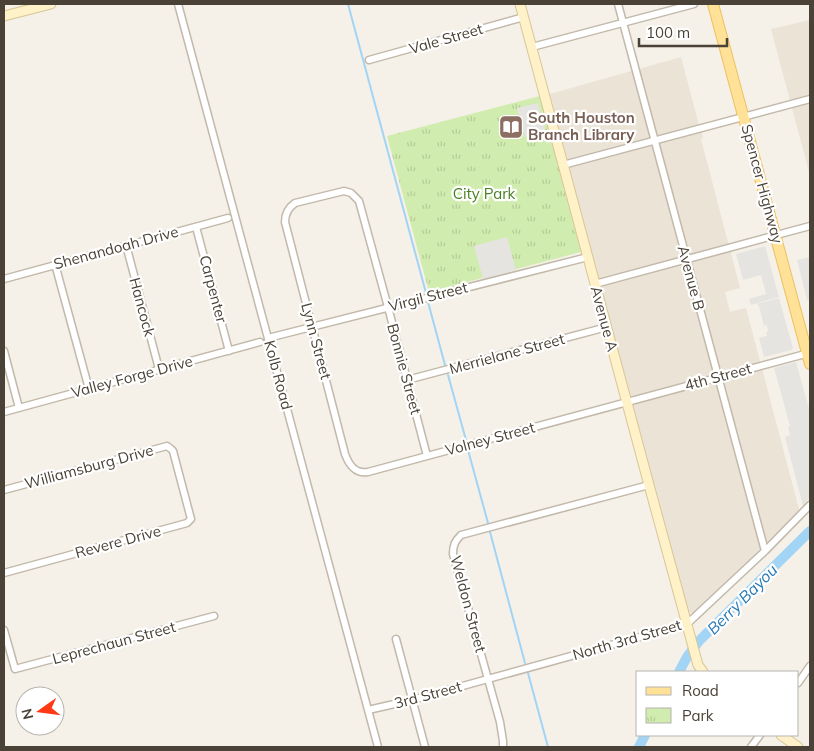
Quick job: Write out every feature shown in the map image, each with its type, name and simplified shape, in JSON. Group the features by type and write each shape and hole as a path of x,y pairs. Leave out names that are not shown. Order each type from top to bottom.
{"main road":[{"name":"Spencer Highway","path":"713,4 809,353 810,364"}],"street":[{"path":"4,16 52,4"},
{"name":"Kolb Road","path":"178,4 378,747"},
{"name":"Avenue A","path":"520,4 688,629 701,668"},
{"name":"Avenue B","path":"618,4 765,551"},
{"path":"532,47 694,4"},
{"name":"Vale Street","path":"369,60 524,17"},
{"path":"563,165 810,99"},
{"name":"Bonnie Street","path":"287,211 295,203 344,191 355,196 361,206 427,456"},
{"name":"Lynn Street","path":"287,211 284,222 345,454 353,468"},
{"name":"Shenandoah Drive","path":"4,279 228,218"},
{"name":"Carpenter","path":"196,226 229,351"},
{"path":"595,284 810,226"},
{"name":"Hancock","path":"126,245 159,369"},
{"name":"Virgil Street","path":"268,338 588,256"},
{"path":"56,264 89,389"},
{"name":"Merrielane Street","path":"407,380 606,327"},
{"name":"Valley Forge Drive","path":"4,412 260,342"},
{"path":"4,351 19,408"},
{"name":"4th Street","path":"627,401 809,353"},
{"name":"Volney Street","path":"353,468 368,472 627,401"},
{"name":"Williamsburg Drive","path":"4,490 167,446 172,449 180,479"},
{"name":"Revere Drive","path":"4,573 187,523 190,516 180,479"},
{"name":"Weldon Street","path":"503,747 500,722 453,554 453,546 456,540 461,535 649,485"},
{"name":"North 3rd Street","path":"488,679 688,629 810,505"},
{"name":"Leprechaun Street","path":"4,630 15,670 214,616"},
{"path":"396,639 425,747"},
{"path":"799,682 810,666"},
{"name":"3rd Street","path":"368,710 488,679"},
{"path":"751,747 759,736"},
{"path":"783,736 798,747"}],"shaded area":[{"path":"810,20 810,176 771,29"},
{"path":"681,57 700,125 703,138 701,139 740,288 725,292 730,312 746,308 800,513 695,613 686,610 550,94"},
{"path":"538,103 547,137 534,140 533,135 525,137 517,108"},
{"path":"507,237 516,270 483,279 474,246"},
{"path":"765,246 779,297 751,305 749,299 766,294 761,275 743,280 736,254"},
{"path":"810,257 810,300 807,300 797,260"},
{"path":"779,298 793,348 792,350 764,357 759,338 767,336 766,332 768,331 767,325 764,326 757,304"},
{"path":"796,362 810,412 810,497 803,506 785,437 790,435 788,427 790,426 774,368"}],"green space":[{"name":"City Park","path":"540,96 581,252 429,292 387,136"}],"waterway":[{"path":"348,4 426,293"},
{"path":"428,302 445,365"},
{"path":"448,375 466,440"},
{"path":"468,450 488,523"},
{"name":"Berry Bayou","path":"680,671 699,641 810,531"},
{"path":"490,532 525,663"},
{"path":"528,673 548,747"},
{"name":"Berry Bayou","path":"639,747 644,736"}],"place":[{"name":"South Houston Branch Library","path":"511,127"}]}
